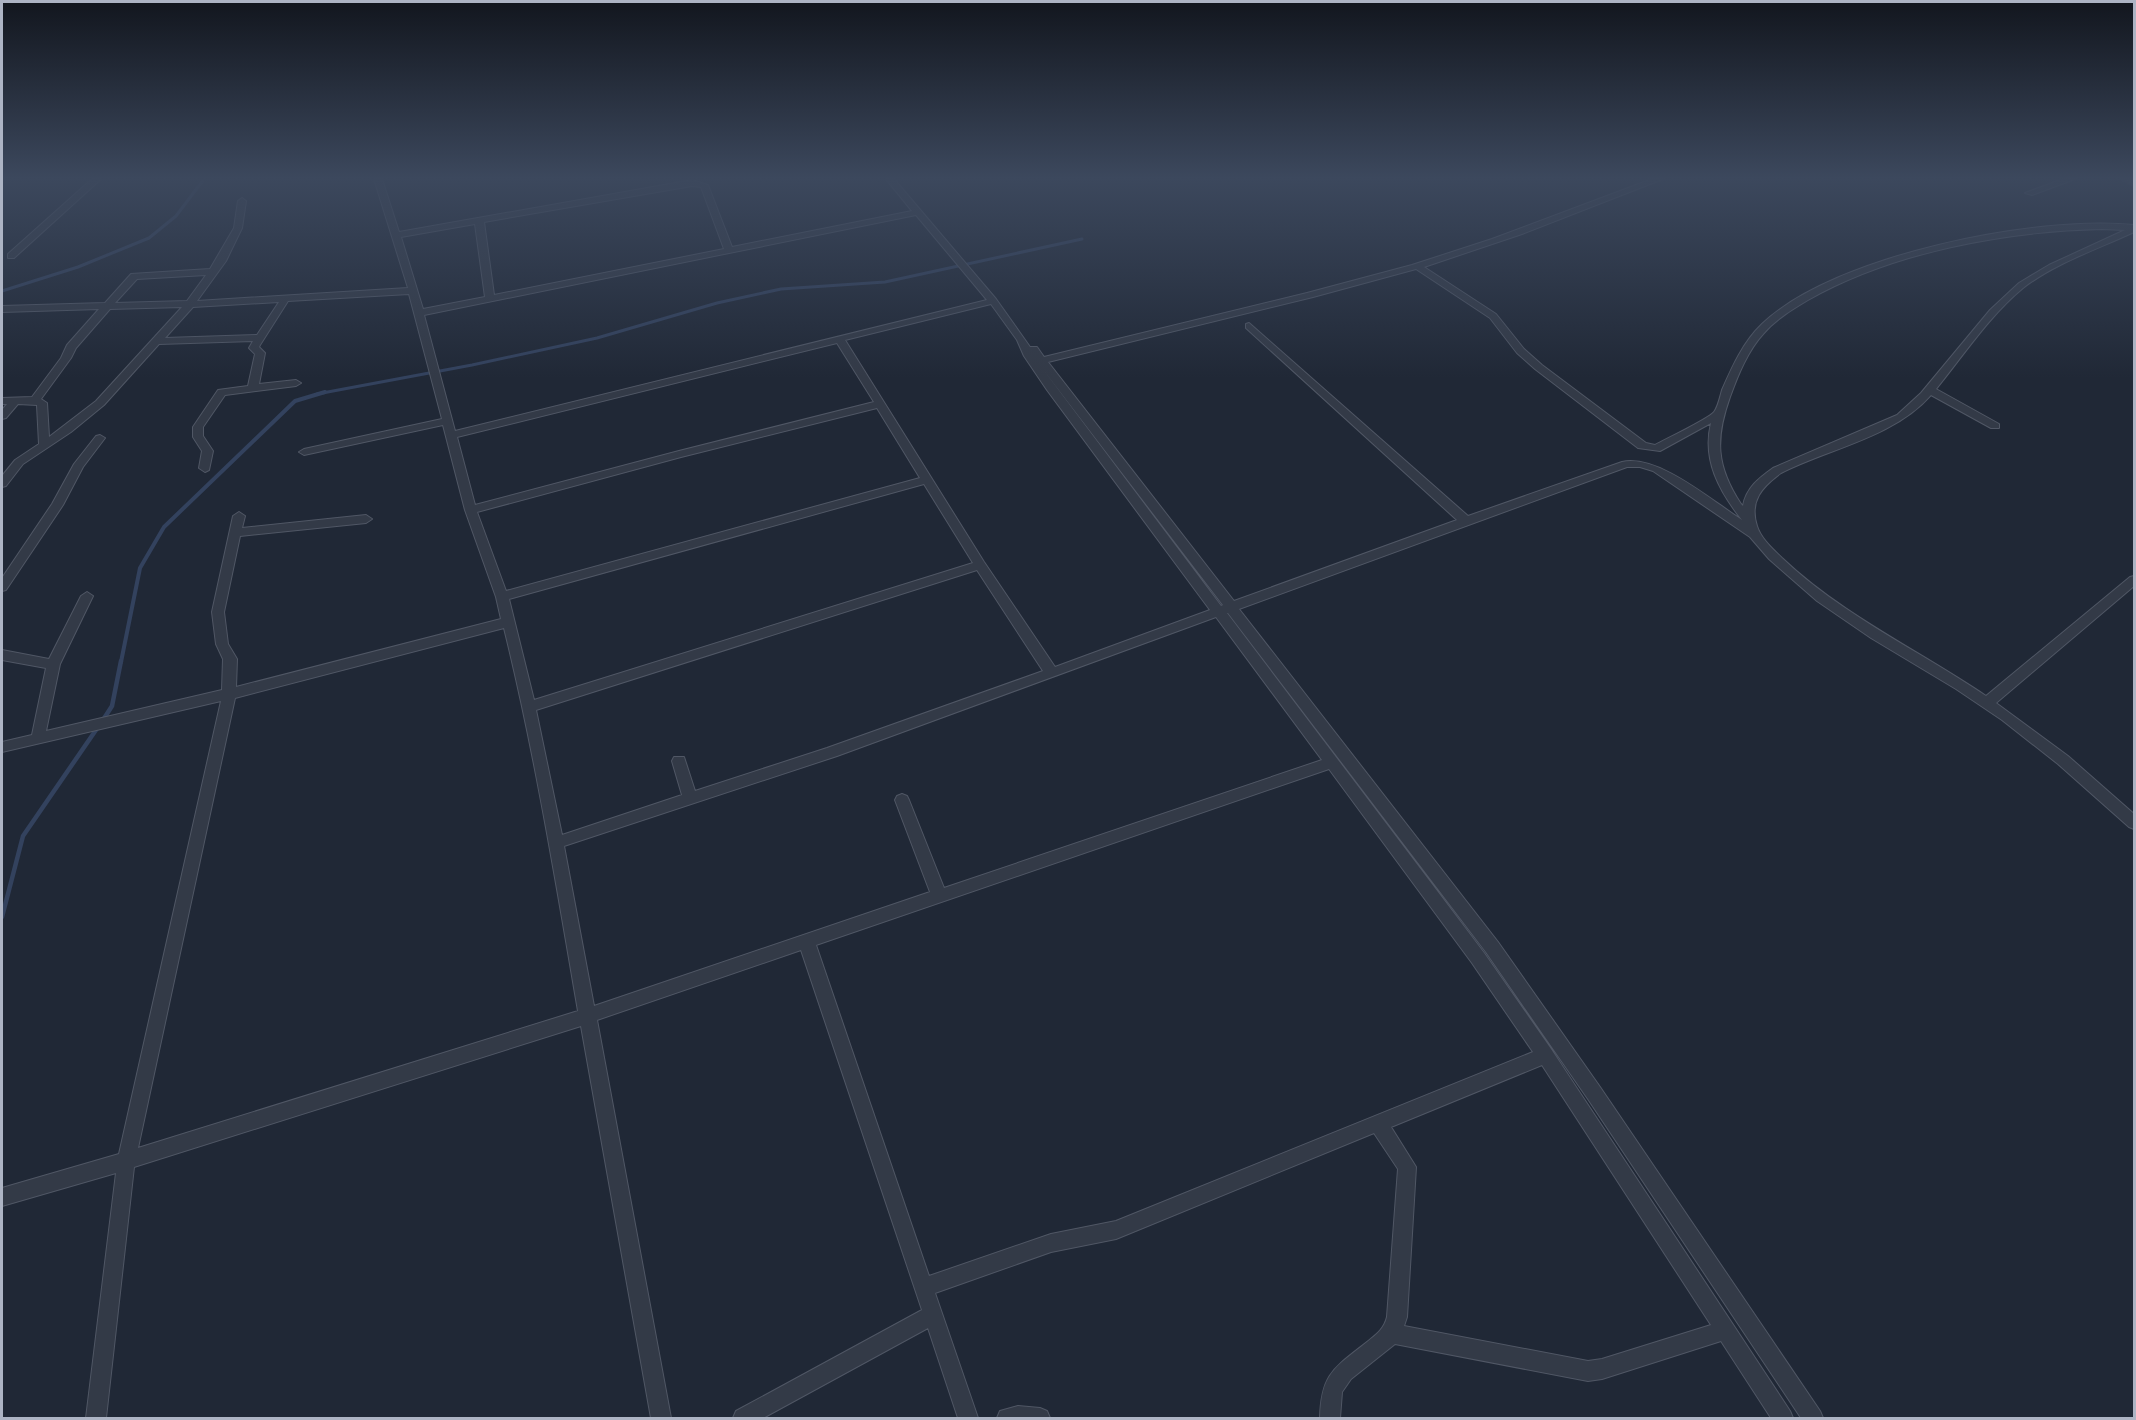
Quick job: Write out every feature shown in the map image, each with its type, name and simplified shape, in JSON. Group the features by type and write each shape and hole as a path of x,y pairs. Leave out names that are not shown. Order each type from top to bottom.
{"street":[{"path":"11,256 23,245"},
{"path":"2,483 19,462 88,414 158,341 190,304 213,272 228,245"},
{"path":"399,245 471,510 502,597 529,707 556,843 660,1419"},
{"path":"483,245 490,298"},
{"path":"727,245 729,250"},
{"path":"418,313 753,245"},
{"path":"946,245 993,301 1225,610 1492,947 1594,1093 1813,1419"},
{"path":"1032,352 1042,348 1072,349 1461,245"},
{"path":"1032,352 1072,349 1283,301 1416,266 1482,245"},
{"path":"1948,245 1852,275 1792,305 1765,326 1738,364 1719,414 1713,438 1716,468 1731,497 1782,566 1828,602 1987,703 2051,752 2134,823"},
{"path":"1752,528 1749,506 1752,492 1762,480 1782,468 1874,431 1900,418 1917,405 2013,292 2066,261 2099,245"},
{"path":"1416,266 1434,280 1463,294 1495,318 1515,345 1542,370 1642,446 1656,448 1719,414"},
{"path":"35,400 66,358 71,347 136,275 213,272"},
{"path":"2,309 190,304 413,291"},
{"path":"253,387 260,353 255,348 285,299"},
{"path":"304,452 449,428 993,301"},
{"path":"1249,326 1465,520"},
{"path":"158,341 260,338"},
{"path":"839,338 980,565 1051,672"},
{"path":"1055,375 1062,360 1072,349"},
{"path":"1032,352 1055,375 1333,762 1478,958 1545,1055 1783,1419"},
{"path":"205,468 209,450 208,445 198,437 198,427 222,392 296,383"},
{"path":"1929,390 1995,426"},
{"path":"2,401 35,400 43,405 44,444"},
{"path":"2,416 15,401"},
{"path":"471,510 679,454 880,404"},
{"path":"2,587 57,505 78,466 100,438"},
{"path":"556,843 832,752 1225,610 1465,520 1634,463 1657,469 1752,528"},
{"path":"502,597 928,478"},
{"path":"96,1419 126,1161 230,694 230,659 222,644 218,612 239,516"},
{"path":"235,533 366,519"},
{"path":"529,707 980,565"},
{"path":"1987,703 2134,580"},
{"path":"38,738 53,664 87,596"},
{"path":"2,747 230,694 509,622"},
{"path":"2,655 53,664"},
{"path":"679,761 690,799"},
{"path":"2,1197 126,1161 587,1016 1333,762"},
{"path":"902,800 939,895"},
{"path":"806,940 968,1419"},
{"path":"925,1287 1051,1243 1116,1230 1545,1055"},
{"path":"1330,1419 1332,1389 1344,1372 1392,1334 1397,1317 1407,1167 1378,1123"},
{"path":"743,1419 934,1314"},
{"path":"1392,1334 1588,1371 1602,1369 1725,1330"},
{"path":"1007,1419 1018,1416 1040,1419"}],"waterway":[{"path":"2,291 78,267 131,245"},
{"path":"321,393 472,365 597,338 717,303 781,289 885,282 1053,245"},
{"path":"321,393 325,392"},
{"path":"121,662 140,568 164,527 295,401 321,393"},
{"path":"103,720 112,706 121,661"},
{"path":"2,917 23,836 98,727"}]}
